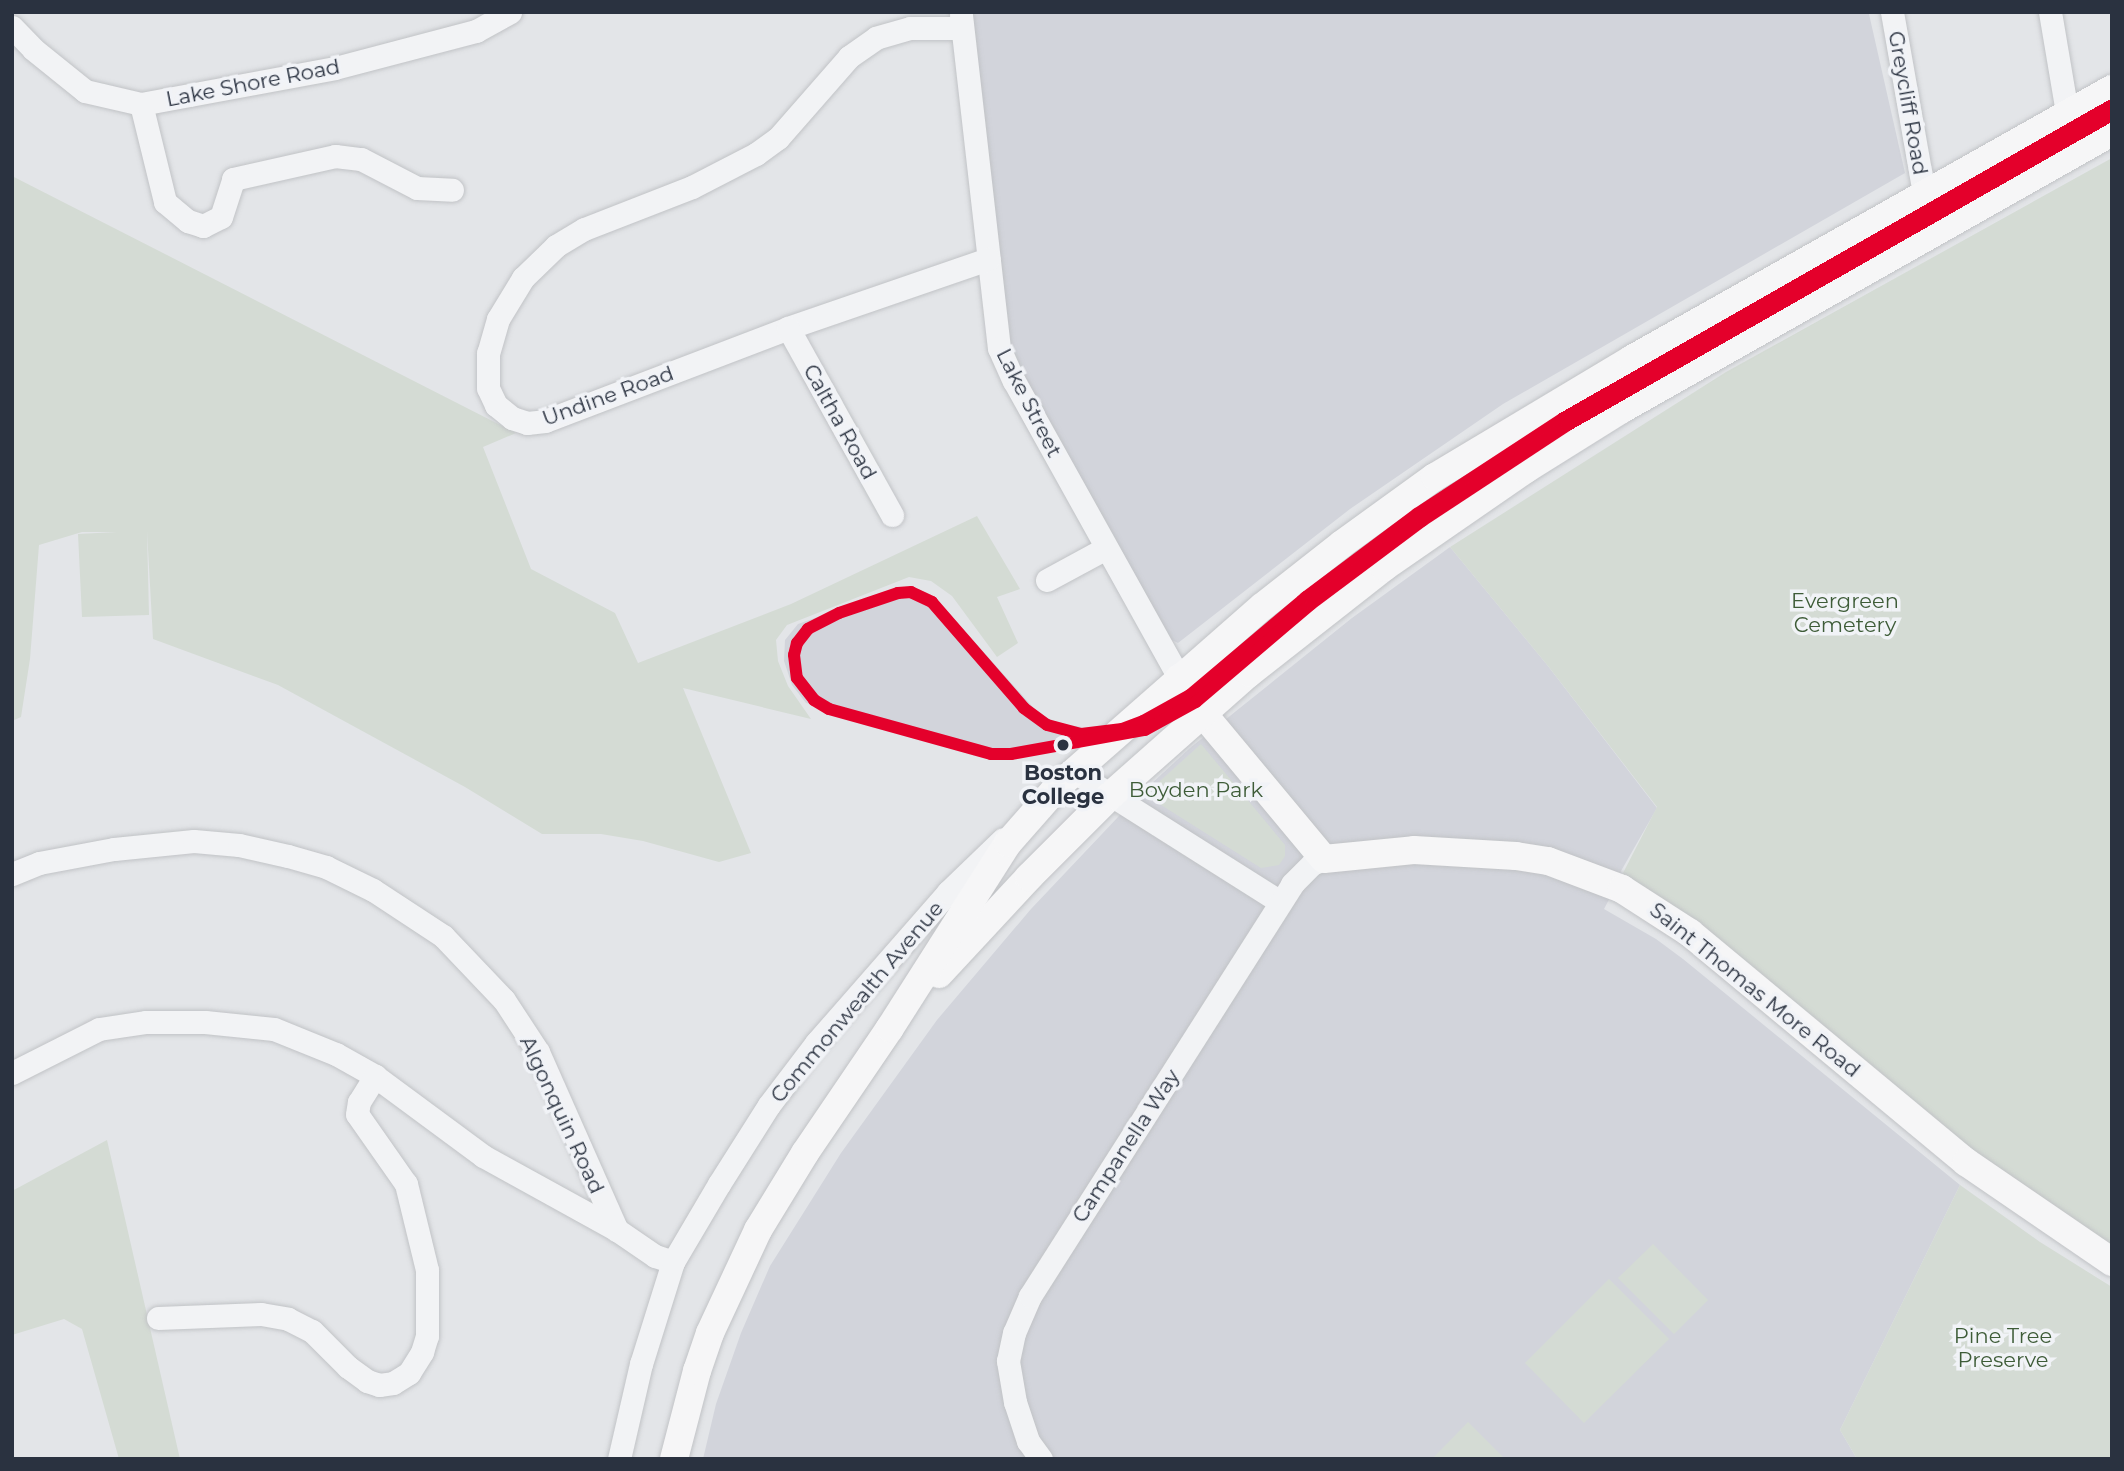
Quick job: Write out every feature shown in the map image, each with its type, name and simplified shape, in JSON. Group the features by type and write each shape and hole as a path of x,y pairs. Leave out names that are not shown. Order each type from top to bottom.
{"main road":[{"name":"Commonwealth Avenue","path":"674,1459 696,1371 741,1264 805,1153 890,1028 1008,843 1041,803 1073,771 1179,678 1342,544 1435,477 1622,365 2112,89"},
{"name":"Commonwealth Avenue","path":"890,1028 1029,877 1111,795 1205,715 1249,673 1384,567 1526,469 1622,409 2112,132"},
{"path":"1993,154 2013,187"},
{"name":"Lake Street","path":"1179,678 1205,715"},
{"path":"1205,715 1324,859"},
{"name":"Saint Thomas More Road","path":"1324,859 1423,850 1516,856 1559,865 1622,889 1690,933 1966,1162 2112,1262"}],"street":[{"name":"Lake Shore Road","path":"12,27 33,49 85,91 141,104 335,68 476,31 510,12"},
{"name":"Greycliff Road","path":"1892,12 1924,194"},
{"path":"2050,12 2067,112"},
{"name":"Lake Street","path":"961,20 995,332 1006,365 1179,678"},
{"name":"Undine Road","path":"961,20 910,28 876,38 843,63 778,138 756,154 692,187 584,229 547,253 516,288 498,319 488,354 488,388 505,414 522,422 539,422 788,328 988,259"},
{"path":"141,104 165,202 188,221 203,226 221,217 233,179 335,156 361,159 417,188 452,190"},
{"name":"Caltha Road","path":"788,328 892,515"},
{"path":"1047,580 1106,548"},
{"path":"1073,771 1280,902"},
{"name":"Commonwealth Avenue","path":"619,1459 641,1364 673,1262 764,1113 816,1043 948,892 1041,803"},
{"name":"Algonquin Road","path":"12,874 39,863 114,849 194,841 239,845 288,856 326,867 373,890 443,936 504,1000 538,1052 617,1230"},
{"name":"Campanella Way","path":"1041,1459 1028,1441 1015,1402 1008,1361 1014,1333 1030,1296 1280,902 1297,877 1312,863 1324,859"},
{"path":"12,1073 99,1029 146,1022 205,1022 274,1029 337,1054 375,1076 463,1143 617,1230 654,1256 673,1262"},
{"path":"158,1318 261,1314 288,1319 312,1331 348,1367 367,1381 379,1385 393,1383 409,1373 422,1352 427,1336 428,1270 403,1179 357,1114 359,1102 375,1076"}],"shaded area":[{"path":"969,12 1869,14 1905,173 1503,404 1350,509 1178,643 1168,638 1012,353"},
{"name":"Boston College","path":"1450,547 1548,666 1657,808 1621,871 1622,875 1604,909 1656,939 1683,959 1960,1185 1840,1430 1857,1459 703,1459 716,1404 741,1333 770,1266 841,1153 937,1020 1031,909 1136,798 1190,748 1352,618"},
{"path":"915,588 927,593 947,611 1040,715 1062,724 1082,727 1064,750 991,758 806,703 792,685 784,661 785,640 798,624 892,591"}],"green space":[{"name":"Evergreen Cemetery","path":"2112,158 2112,1249 2002,1174 1622,875 1657,807 1548,666 1450,547 1726,372"},
{"path":"12,176 516,433 483,447 531,569 615,613 638,663 791,604 977,516 1020,589 997,597 1018,643 997,657 952,596 931,581 909,577 787,625 776,640 778,661 788,686 811,719 683,688 751,853 719,862 643,841 601,834 542,834 465,787 278,685 153,639 147,531 149,615 82,617 78,534 117,532 82,532 39,545 30,659 21,717 12,721"},
{"name":"Boyden Park","path":"1201,744 1285,845 1285,856 1279,865 1261,868 1150,798 1149,791"},
{"path":"107,1140 180,1459 119,1459 82,1329 64,1319 12,1335 12,1191"},
{"name":"Pine Tree Preserve","path":"1960,1185 2040,1242 2112,1287 2112,1459 1857,1459 1840,1430"},
{"path":"1653,1244 1708,1300 1674,1334 1618,1278"},
{"path":"1609,1279 1669,1339 1584,1423 1525,1363"},
{"path":"1468,1422 1505,1459 1432,1459"}],"tram line":[{"path":"1022,752 991,754 829,709 814,700 797,678 794,655 797,643 808,629 839,613 898,593 921,595 932,602 1024,708"}],"transit line":[{"path":"2112,105 1562,419 1417,514 1306,597 1190,695 1143,721 1122,729 1081,734 1047,725 1024,708 932,602 911,592 898,593 839,613 808,629 797,643 794,655 797,678 814,700 829,709 991,754 1011,754 1145,730 1196,702 1311,604 1422,521 1566,426 2112,115"}],"place":[{"name":"Boston College","path":"1063,745"}]}
